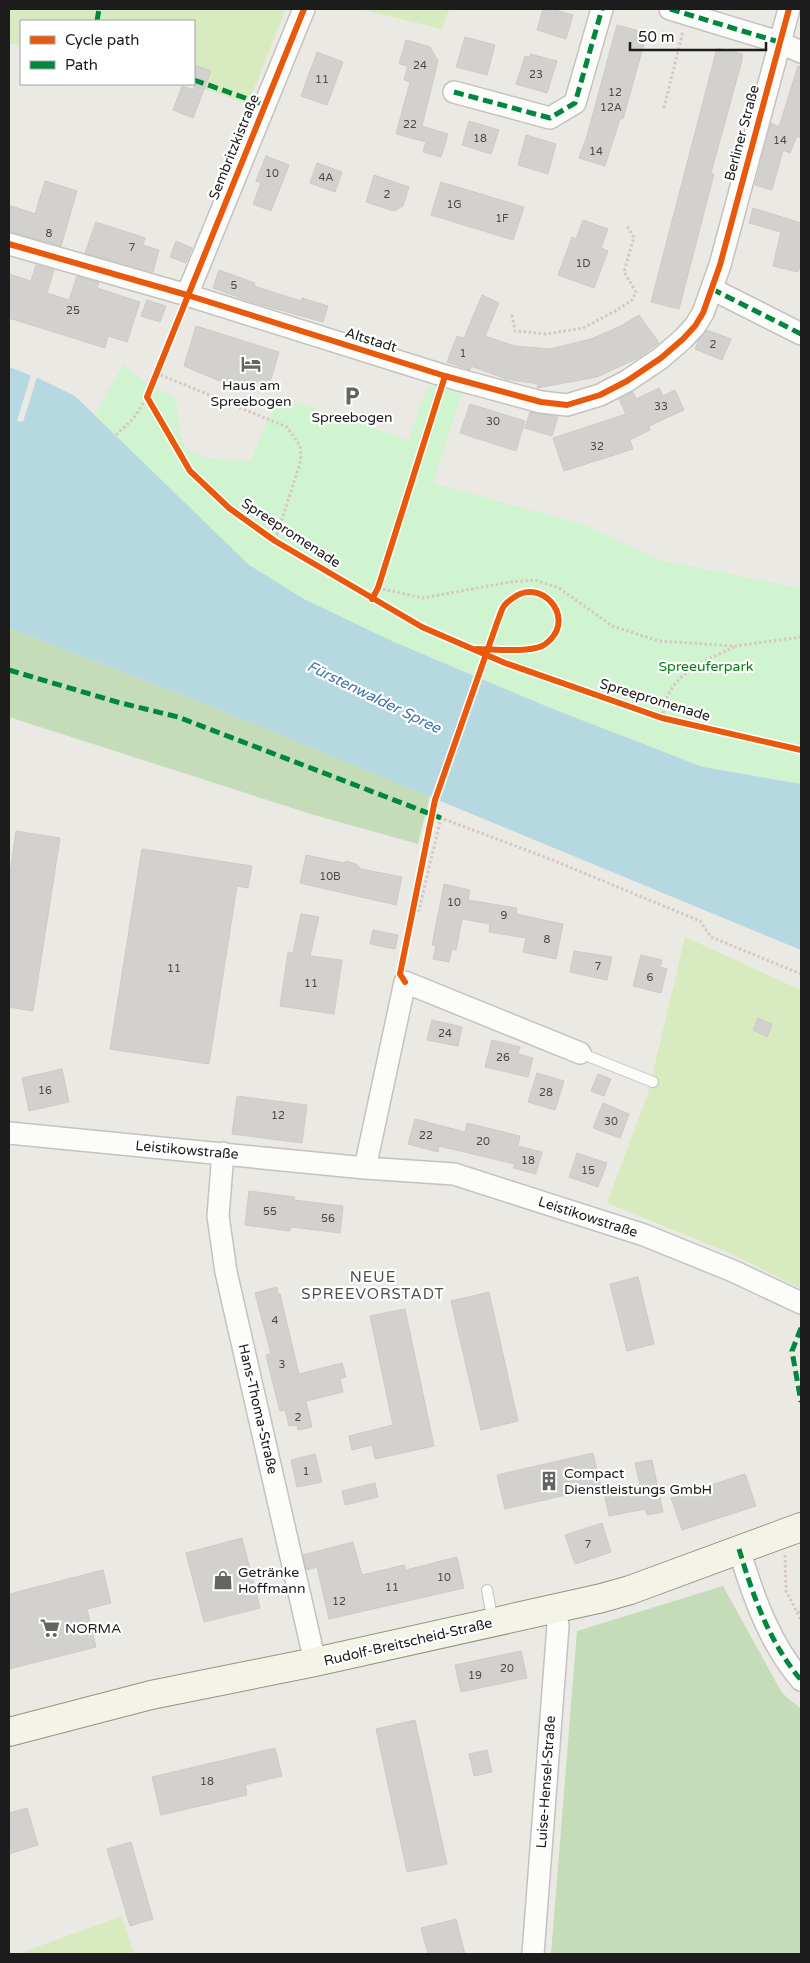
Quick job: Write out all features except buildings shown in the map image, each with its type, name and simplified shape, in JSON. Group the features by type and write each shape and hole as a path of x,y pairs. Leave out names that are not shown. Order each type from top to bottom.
{"main road":[{"name":"Rudolf-Breitscheid-Straße","path":"9,1732 151,1695 493,1623 630,1590 793,1530"}],"street":[{"name":"Sembritzkistraße","path":"187,295 304,9"},
{"path":"454,92 550,118 576,103 602,9"},
{"name":"Berliner Straße","path":"712,289 789,9"},
{"path":"679,12 779,42 801,52"},
{"name":"Altstadt","path":"9,244 187,295 445,376 541,402 567,405 600,396 627,381 661,358 695,326 703,313 712,289"},
{"path":"712,289 801,334"},
{"path":"365,1168 405,982 580,1053"},
{"name":"Leistikowstraße","path":"9,1133 365,1168 454,1174 644,1234 733,1271 801,1303"},
{"name":"Hans-Thoma-Straße","path":"223,1153 218,1216 226,1272 315,1662"},
{"path":"739,1549 749,1583 772,1638 787,1663 801,1680"},
{"name":"Luise-Hensel-Straße","path":"533,1954 558,1626 555,1609"}],"lane":[{"path":"580,1053 653,1082"},
{"path":"487,1590 493,1623"}],"path":[{"path":"664,108 679,12"},
{"path":"512,315 514,331 546,334 583,328 632,300 636,292 624,272 634,237 626,225"},
{"path":"116,435 134,418 147,397 187,295"},
{"path":"156,373 287,427 300,446 301,460 275,541"},
{"path":"378,588 423,598 510,582 535,580 559,588 612,626 659,641 735,646 801,637"},
{"path":"662,718 667,698 685,674 696,665 735,646"},
{"path":"412,911 419,910 441,818 550,859 700,921 711,937 801,974"},
{"path":"793,1530 786,1591 801,1620"},
{"path":"798,1614 801,1608"}],"green space":[{"path":"9,9 286,9 248,104 193,85 195,85 195,20 20,20 20,46 9,43"},
{"path":"359,9 449,9 442,29"},
{"name":"Spreeuferpark","path":"123,364 145,382 176,398 182,440 186,447 202,456 222,460 250,461 279,397 409,440 427,386 463,389 433,483 584,525 660,560 801,588 801,784 703,767 553,709 394,642 304,599 249,565 95,415"},
{"path":"9,628 213,707 430,796 418,844 314,815 9,717"},
{"path":"685,937 801,990 801,1289 730,1253 607,1203 648,1093"},
{"path":"723,1586 782,1693 801,1709 801,1952 795,1954 551,1954 577,1631"},
{"path":"122,1916 134,1954 17,1954"}],"water":[{"name":"Fürstenwalder Spree","path":"9,367 75,396 249,565 304,599 394,642 553,709 703,767 801,784 801,950 213,707 9,628"}],"pier":[{"path":"31,375 37,377 23,422 17,421"},
{"path":"475,674 483,677 439,803 431,799"}],"marked path":[{"path":"97,20 99,9"},
{"path":"454,92 550,118 575,103 602,9"},
{"path":"670,9 779,42"},
{"path":"195,80 265,105"},
{"path":"712,289 801,334"},
{"path":"9,670 117,702 178,717 441,818"},
{"path":"801,1328 792,1351 801,1402"},
{"path":"739,1549 763,1618 780,1650 801,1680"}],"cycle path":[{"name":"Spreepromenade","path":"304,9 147,397 190,471 229,508 275,541 422,627 505,663 662,718 801,750"},
{"path":"9,244 187,295 445,376 541,402 567,405 600,395 627,381 661,358 683,339 695,326 703,313 720,265 789,9"},
{"path":"372,599 378,588 445,376"},
{"path":"405,982 400,974 435,800 498,620 501,611 513,598 523,593 534,592 543,595 556,610 559,620 557,629 551,639 543,646 519,650 492,650 484,649 476,649"}],"place":[{"name":"Haus am Spreebogen","path":"251,364"},
{"name":"Spreebogen","path":"352,396"},
{"name":"Compact Dienstleistungs GmbH","path":"549,1481"},
{"name":"Getränke Hoffmann","path":"223,1580"},
{"name":"NORMA","path":"50,1628"}],"district":[{"name":"NEUE SPREEVORSTADT","path":"373,1286"}]}
